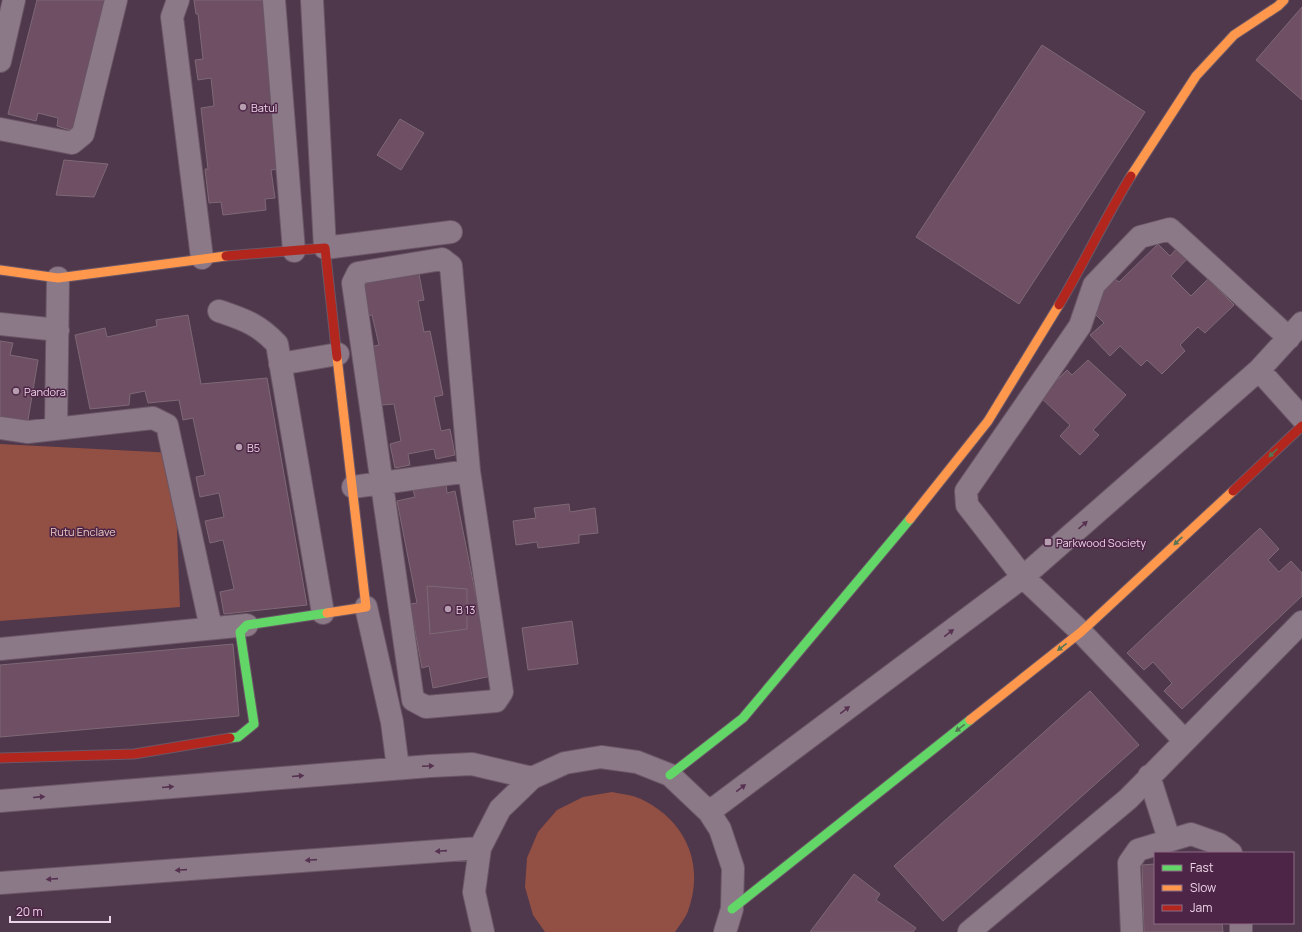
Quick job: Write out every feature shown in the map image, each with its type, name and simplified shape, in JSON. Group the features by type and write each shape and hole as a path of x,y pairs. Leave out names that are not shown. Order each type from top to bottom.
{"street":[{"path":"0,61 14,0"},
{"path":"0,129 72,143 83,134 116,0"},
{"path":"178,0 172,17 202,258"},
{"path":"274,0 294,251"},
{"path":"312,0 325,248 354,488 366,606 392,722 398,768"},
{"path":"670,775 743,718 882,555 944,477 988,421 1074,280 1116,200 1196,76 1234,35 1278,6 1284,0"},
{"path":"709,812 1022,577 1259,370 1295,330 1170,229 1140,237 1094,285 1080,326 966,491 967,505 1022,577 1082,632 1184,740"},
{"path":"0,270 58,278 202,258 325,248 451,232"},
{"path":"442,259 451,266 469,471 502,692 496,701 426,707 413,700 352,283 358,273 442,259"},
{"path":"56,429 58,278"},
{"path":"220,311 263,330 277,344 323,613"},
{"path":"0,324 58,330"},
{"path":"280,364 338,354"},
{"path":"1259,370 1302,418"},
{"path":"0,428 28,432 153,418 167,425 211,628"},
{"path":"732,909 1082,632 1302,426"},
{"path":"354,488 469,471"},
{"path":"0,649 247,625 366,606"},
{"path":"969,932 1128,799 1184,740 1302,622"},
{"path":"0,758 134,754 238,736 254,724 240,632 247,625"},
{"path":"483,932 474,892 480,848 500,809 532,778 565,763 601,758 636,762 670,775 709,812 720,829 733,868 732,909 725,932"},
{"path":"0,800 398,768 472,764 532,778"},
{"path":"1149,776 1169,839"},
{"path":"1132,932 1129,863 1138,850 1169,839 1191,834 1219,844 1230,852"},
{"path":"0,883 480,848"}],"green space":[{"name":"Rutu Enclave","path":"0,444 174,453 180,607 0,621"},
{"path":"612,792 641,799 657,808 670,819 680,832 688,846 694,877 693,894 687,914 675,932 545,932 533,915 525,887 527,858 538,832 557,810 583,797"}],"building":[{"path":"37,0 105,0 73,131 57,126 58,118 38,113 36,121 8,114"},
{"name":"Batul","path":"194,0 265,0 280,169 271,170 275,198 265,199 266,210 223,215 221,202 209,203 205,169 208,169 201,108 214,106 211,78 198,80 195,60 203,59 198,14 196,14"},
{"path":"1302,7 1302,100 1256,60"},
{"path":"1042,45 1145,112 1019,304 916,237"},
{"path":"400,119 424,133 401,170 377,155"},
{"path":"64,160 108,164 94,197 56,195"},
{"path":"1158,244 1170,256 1177,248 1187,259 1171,276 1191,296 1208,279 1234,305 1205,333 1198,327 1180,345 1185,351 1162,374 1147,360 1141,366 1120,346 1110,356 1090,335 1104,323 1087,306 1115,279 1119,282"},
{"path":"418,269 424,300 418,301 424,332 430,331 443,395 434,397 441,431 450,429 455,455 436,459 434,449 408,454 410,465 395,468 390,444 401,441 394,404 382,405 370,347 379,345 372,315 364,317 357,281"},
{"name":"B5","path":"188,315 201,384 267,378 307,605 224,614 220,592 234,589 223,540 210,543 205,521 224,517 219,493 200,497 196,477 205,475 193,418 183,420 179,400 148,403 145,391 130,394 129,405 90,409 75,335 105,328 107,337 157,326 156,320"},
{"name":"Pandora","path":"0,341 13,343 10,355 38,360 27,426 0,421"},
{"path":"1088,360 1126,395 1093,430 1099,435 1080,455 1060,436 1070,425 1040,397 1067,370 1072,375"},
{"path":"446,484 447,493 455,491 492,676 433,688 429,666 422,668 410,604 417,603 397,501 415,497 413,490"},
{"path":"569,504 570,512 595,508 598,533 579,535 579,543 538,548 537,542 516,545 513,521 536,518 534,508"},
{"path":"1260,528 1279,549 1268,560 1279,572 1291,561 1302,573 1302,596 1182,709 1164,691 1172,683 1153,662 1144,670 1127,653"},
{"name":"B 13","path":"427,586 467,589 467,629 430,634"},
{"path":"572,621 578,664 528,670 522,628"},
{"path":"233,644 239,716 0,737 0,665"},
{"path":"1090,691 1139,745 943,921 894,866"},
{"path":"1154,864 1154,924 1222,924 1223,932 1144,932 1142,865"},
{"path":"854,874 880,894 876,900 916,928 913,932 810,932"}],"traffic: fast":[{"path":"670,775 743,718 910,519"},
{"path":"230,738 238,737 254,724 240,632 247,625 327,613"},
{"path":"732,909 970,720"}],"traffic: slow":[{"path":"1131,176 1196,76 1234,35 1278,6 1284,0"},
{"path":"0,270 58,278 226,256"},
{"path":"910,519 988,421 1059,305"},
{"path":"327,613 366,607 337,357"},
{"path":"970,720 1081,632 1233,491"}],"traffic: jam":[{"path":"1059,305 1131,176"},
{"path":"226,256 325,248 337,357"},
{"path":"1233,491 1302,426"},
{"path":"0,758 134,754 230,738"}],"place":[{"name":"Batul","path":"243,107"},
{"name":"Pandora","path":"16,391"},
{"name":"B5","path":"239,447"},
{"name":"Parkwood Society","path":"1048,542"},
{"name":"B 13","path":"448,609"}]}
